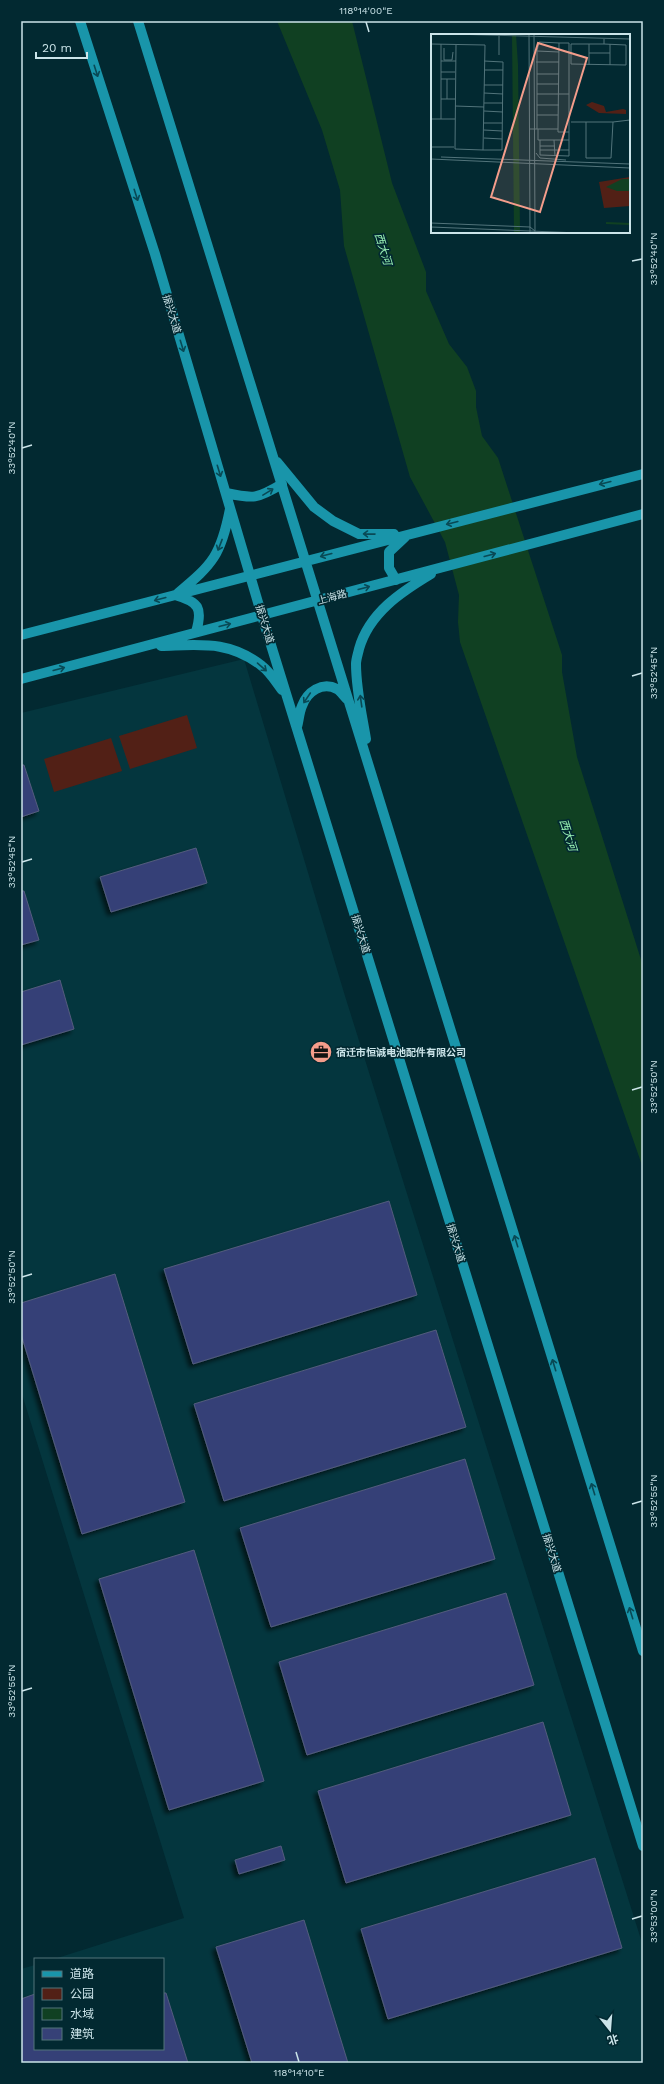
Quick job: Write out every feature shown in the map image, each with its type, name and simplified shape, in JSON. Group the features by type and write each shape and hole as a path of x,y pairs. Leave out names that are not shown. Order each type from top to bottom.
{"main road":[{"name":"振兴大道","path":"80,21 155,254 262,616 643,1846"},
{"path":"138,21 643,1651"},
{"path":"273,458 314,507 333,522 359,534 408,534"},
{"path":"21,635 643,474"},
{"path":"226,493 247,498 260,497 282,484"},
{"path":"175,595 204,571 218,553 225,533 230,507"},
{"name":"上海路","path":"21,679 643,514"},
{"path":"396,580 389,568 389,552 408,534"},
{"path":"369,767 356,662 361,642 373,620 389,603 403,591 439,568"},
{"path":"175,595 192,599 198,609 200,619 196,632"},
{"path":"145,646 214,644 242,652 264,667 287,695"},
{"path":"297,728 302,706 308,694 316,688 328,686 337,689 349,702"}],"shaded area":[{"path":"244,659 345,996 643,1946 643,2063 21,2063 21,1969 34,1965 34,2050 164,2050 164,1958 57,1958 184,1918 21,1391 21,713"}],"green space":[{"path":"187,715 197,748 130,769 119,736"},
{"path":"111,738 122,771 54,792 44,759"}],"water":[{"name":"西大河","path":"277,21 352,21 392,183 426,272 426,291 449,344 467,367 476,391 476,407 482,436 498,458 562,655 562,672 577,757 643,966 643,1168 460,642 458,622 459,595 445,542 410,477 344,246 340,190 322,130"}],"building":[{"path":"21,765 24,765 39,811 21,817"},
{"path":"196,848 207,883 111,912 100,877"},
{"path":"21,891 24,891 39,940 21,945"},
{"path":"60,980 74,1029 21,1045 21,992"},
{"path":"389,1201 417,1295 193,1364 164,1269"},
{"path":"115,1274 185,1502 82,1534 21,1334 21,1303"},
{"path":"436,1330 466,1427 224,1501 194,1404"},
{"path":"465,1459 495,1559 271,1627 240,1528"},
{"path":"194,1550 264,1781 169,1810 99,1579"},
{"path":"506,1593 534,1685 307,1755 279,1662"},
{"path":"543,1722 571,1815 346,1883 318,1791"},
{"path":"281,1846 285,1860 239,1874 235,1860"},
{"path":"595,1858 622,1948 388,2019 361,1929"},
{"path":"304,1920 348,2063 252,2063 216,1947"},
{"path":"164,1993 166,1993 188,2063 21,2063 21,1999 34,1994 34,2050 164,2050"}],"place":[{"name":"宿迁市恒诚电池配件有限公司","path":"321,1052"}]}
